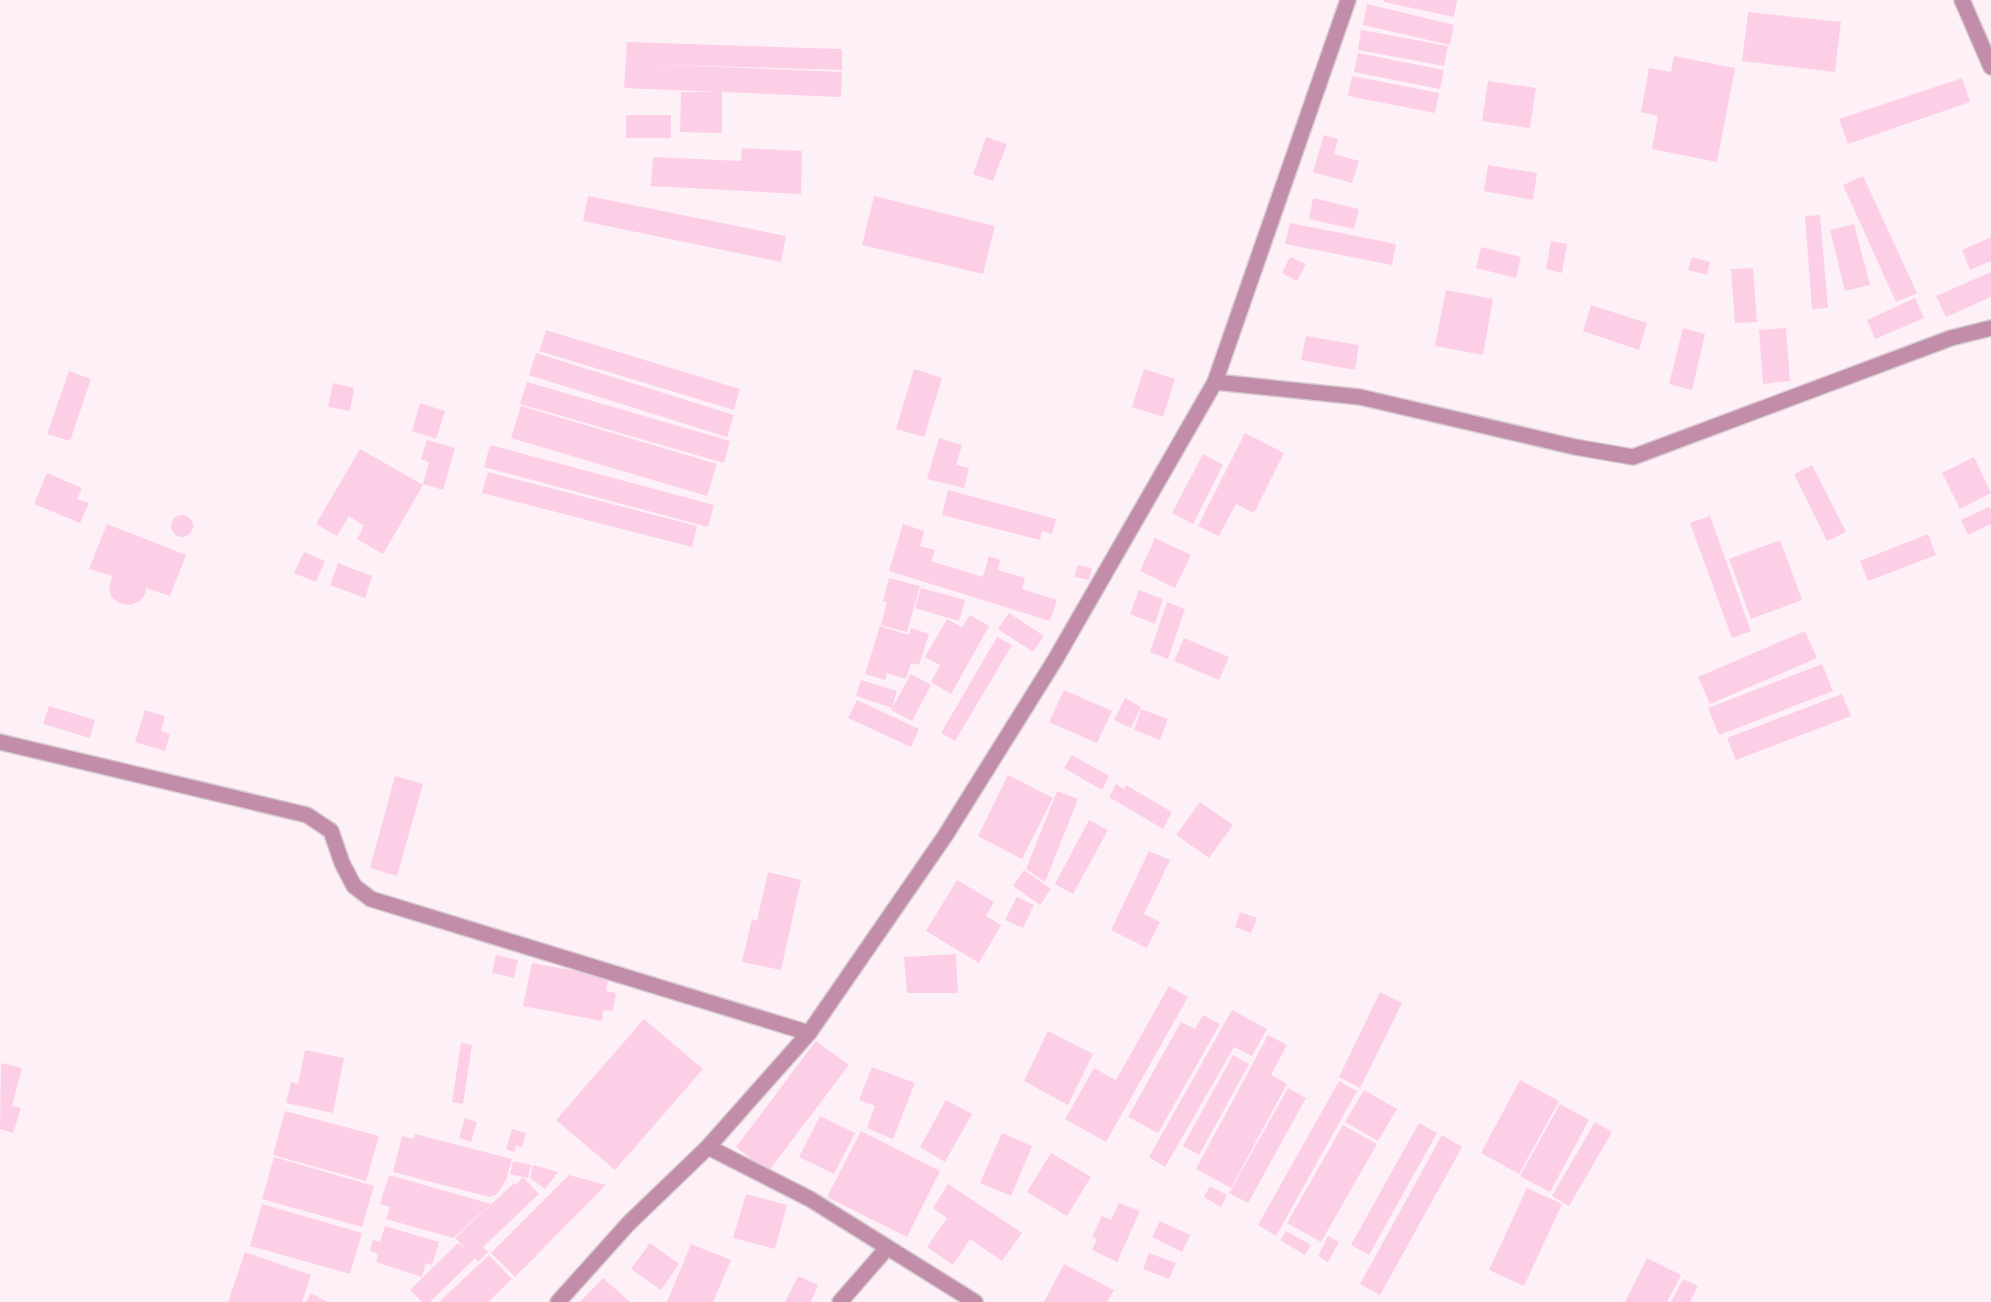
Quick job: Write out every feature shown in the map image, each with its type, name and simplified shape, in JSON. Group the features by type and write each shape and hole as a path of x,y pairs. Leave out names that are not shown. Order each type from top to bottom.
{"street":[{"path":"558,1302 628,1223 708,1147 809,1033 945,836 1055,660 1215,382 1348,0"},
{"path":"1962,0 1991,67"},
{"path":"1215,382 1360,397 1575,447 1633,457 1951,338 1991,328"},
{"path":"0,742 307,815 331,831 342,863 354,886 371,899 809,1033"},
{"path":"708,1147 810,1199 975,1302"},
{"path":"840,1302 887,1248"}],"building":[{"path":"1384,0 1457,0 1454,17 1384,2"},
{"path":"1367,4 1454,25 1450,45 1363,25"},
{"path":"1748,12 1841,22 1835,72 1742,61"},
{"path":"1361,30 1448,46 1444,66 1358,50"},
{"path":"627,42 842,49 842,70 643,64 842,72 841,97 722,92 722,133 680,132 681,92 719,92 624,88"},
{"path":"1358,53 1444,70 1440,89 1354,72"},
{"path":"1674,56 1735,68 1717,162 1652,149 1658,116 1641,112 1649,68 1671,72"},
{"path":"1352,76 1439,93 1435,113 1348,96"},
{"path":"1962,78 1970,102 1848,144 1839,119"},
{"path":"1488,81 1536,88 1530,128 1482,121"},
{"path":"626,115 671,115 671,138 626,138"},
{"path":"1324,135 1338,139 1334,154 1359,161 1352,183 1313,172"},
{"path":"986,137 1007,144 993,181 973,174"},
{"path":"742,148 802,151 801,194 651,186 653,157 741,161"},
{"path":"1488,165 1537,173 1533,200 1484,191"},
{"path":"1863,176 1917,293 1896,302 1843,185"},
{"path":"588,196 786,236 781,262 583,221"},
{"path":"874,196 995,226 983,274 862,245"},
{"path":"1313,198 1359,209 1354,229 1309,219"},
{"path":"1820,215 1828,308 1812,309 1805,216"},
{"path":"1290,223 1396,244 1392,265 1285,244"},
{"path":"1854,224 1870,285 1845,291 1830,230"},
{"path":"1991,237 1991,261 1970,270 1962,250"},
{"path":"1551,241 1567,244 1562,273 1546,269"},
{"path":"1481,247 1521,257 1516,278 1476,268"},
{"path":"1290,257 1306,264 1297,281 1282,273"},
{"path":"1692,257 1710,262 1707,275 1688,270"},
{"path":"1753,268 1757,322 1735,323 1731,269"},
{"path":"1991,272 1991,297 1946,317 1936,296"},
{"path":"1446,290 1493,299 1483,355 1435,346"},
{"path":"1915,298 1924,318 1875,339 1867,320"},
{"path":"1591,305 1647,323 1639,350 1583,331"},
{"path":"1683,328 1705,334 1692,390 1669,384"},
{"path":"1786,328 1790,381 1763,384 1759,330"},
{"path":"546,330 740,389 734,410 539,351"},
{"path":"1306,336 1359,345 1355,370 1301,360"},
{"path":"536,353 734,415 727,437 529,375"},
{"path":"914,369 942,378 924,437 896,429"},
{"path":"1144,369 1175,379 1163,417 1132,407"},
{"path":"69,371 91,379 70,441 47,434"},
{"path":"527,382 730,441 724,463 520,404"},
{"path":"333,383 354,388 350,411 328,407"},
{"path":"420,403 445,411 436,439 412,431"},
{"path":"521,406 717,464 707,496 511,438"},
{"path":"1245,433 1284,453 1254,513 1236,504 1219,536 1198,526"},
{"path":"939,438 962,445 956,465 969,468 964,488 927,479"},
{"path":"427,440 455,448 443,490 423,484 429,462 421,459"},
{"path":"490,445 714,505 708,527 484,467"},
{"path":"360,449 423,485 383,554 357,539 364,526 349,516 337,536 316,524"},
{"path":"1203,454 1223,465 1193,524 1172,513"},
{"path":"1974,457 1991,493 1960,509 1942,473"},
{"path":"1812,465 1846,532 1827,541 1794,474"},
{"path":"488,472 697,526 692,547 482,493"},
{"path":"47,473 82,488 77,499 89,503 80,523 34,504"},
{"path":"948,490 1056,519 1052,534 1042,531 1040,540 942,515"},
{"path":"1989,507 1991,524 1968,535 1961,520"},
{"path":"178,515 186,515 193,522 193,530 186,537 178,537 171,530 171,522"},
{"path":"1710,516 1751,631 1732,638 1690,523"},
{"path":"107,524 186,555 170,596 146,588 146,593 140,601 131,605 121,604 112,598 109,589 112,576 89,569"},
{"path":"903,524 924,531 920,546 935,550 931,561 983,577 989,556 1000,560 998,570 1025,578 1022,589 1057,600 1050,621 889,571"},
{"path":"1928,534 1936,555 1868,581 1860,561"},
{"path":"1155,538 1191,555 1175,588 1140,571"},
{"path":"1780,540 1802,600 1751,619 1729,559"},
{"path":"304,552 325,561 316,582 294,573"},
{"path":"338,563 372,576 365,598 330,585"},
{"path":"1078,565 1092,568 1089,580 1074,577"},
{"path":"889,578 920,586 907,632 881,625 887,602 883,601"},
{"path":"921,588 965,600 959,621 915,608"},
{"path":"1139,590 1163,599 1155,624 1130,614"},
{"path":"1167,602 1185,609 1168,659 1150,652"},
{"path":"1009,613 1044,636 1033,652 998,629"},
{"path":"970,615 989,626 951,694 931,682 940,665 925,657 947,619 962,627"},
{"path":"880,626 909,635 911,628 929,634 919,665 911,663 906,679 887,673 885,680 865,674"},
{"path":"1805,631 1817,658 1710,704 1698,677"},
{"path":"997,637 1012,645 955,741 941,733"},
{"path":"1184,638 1229,657 1219,680 1174,661"},
{"path":"1822,664 1833,691 1719,735 1708,708"},
{"path":"911,674 931,685 912,721 891,710"},
{"path":"861,680 897,691 892,708 856,696"},
{"path":"1064,690 1112,711 1097,743 1049,722"},
{"path":"1842,694 1851,716 1736,760 1727,738"},
{"path":"1125,698 1141,707 1131,728 1114,720"},
{"path":"857,700 919,729 911,747 848,718"},
{"path":"49,706 95,720 90,738 43,724"},
{"path":"1141,709 1168,719 1160,740 1134,730"},
{"path":"145,710 165,716 161,731 170,734 165,751 135,742"},
{"path":"1072,755 1109,776 1102,790 1064,768"},
{"path":"1008,775 1053,798 1022,859 978,836"},
{"path":"395,776 423,784 397,876 370,868"},
{"path":"1116,784 1124,789 1126,785 1172,812 1163,829 1109,797"},
{"path":"1057,791 1078,799 1045,882 1026,869"},
{"path":"1200,802 1233,825 1209,858 1176,835"},
{"path":"1089,820 1108,830 1073,894 1055,884"},
{"path":"1149,851 1170,860 1144,914 1160,922 1147,948 1111,930"},
{"path":"1024,870 1051,889 1040,905 1013,886"},
{"path":"768,872 801,880 781,970 742,962 752,919 757,921"},
{"path":"957,880 994,902 986,916 1001,925 979,963 926,931"},
{"path":"1017,897 1034,905 1023,928 1005,920"},
{"path":"1240,912 1257,918 1251,933 1235,927"},
{"path":"956,954 958,993 907,993 904,957"},
{"path":"496,955 518,960 514,978 492,973"},
{"path":"532,963 609,977 606,991 616,993 613,1011 603,1010 602,1021 523,1006"},
{"path":"1169,986 1188,997 1106,1142 1065,1119 1094,1068 1116,1080"},
{"path":"1380,992 1402,1003 1360,1088 1339,1077"},
{"path":"1232,1010 1267,1029 1252,1056 1234,1047 1165,1167 1149,1157"},
{"path":"1203,1015 1220,1024 1158,1133 1128,1117 1181,1022 1195,1029"},
{"path":"644,1019 703,1069 615,1170 556,1120"},
{"path":"1048,1031 1093,1054 1068,1105 1024,1081"},
{"path":"1268,1035 1287,1045 1271,1075 1287,1084 1231,1188 1196,1169"},
{"path":"816,1041 849,1065 768,1172 736,1147"},
{"path":"461,1043 472,1045 463,1104 452,1102"},
{"path":"305,1050 344,1058 333,1113 286,1103 291,1082 298,1084"},
{"path":"1233,1055 1249,1064 1199,1155 1183,1146"},
{"path":"1,1063 22,1068 12,1106 21,1108 13,1133 0,1129"},
{"path":"872,1067 915,1083 893,1139 867,1128 875,1106 859,1100"},
{"path":"1520,1080 1559,1101 1519,1174 1481,1153"},
{"path":"1339,1081 1357,1091 1276,1236 1258,1225"},
{"path":"1288,1088 1306,1098 1248,1203 1229,1193"},
{"path":"1364,1090 1397,1109 1378,1141 1345,1122"},
{"path":"946,1100 972,1114 945,1162 920,1147"},
{"path":"1560,1104 1589,1120 1550,1192 1520,1176"},
{"path":"285,1111 379,1136 366,1181 273,1155"},
{"path":"820,1116 855,1133 834,1174 799,1157"},
{"path":"465,1118 477,1122 471,1142 459,1138"},
{"path":"1595,1122 1612,1132 1569,1206 1552,1196"},
{"path":"1419,1123 1437,1133 1369,1255 1351,1245"},
{"path":"1343,1125 1377,1144 1321,1242 1287,1223"},
{"path":"512,1129 526,1133 522,1148 516,1145 514,1152 506,1149"},
{"path":"861,1131 940,1171 907,1237 827,1197"},
{"path":"1002,1133 1032,1146 1011,1196 980,1183"},
{"path":"415,1134 512,1159 506,1180 497,1194 490,1197 393,1172 402,1136 414,1139"},
{"path":"1442,1135 1462,1147 1380,1295 1360,1284"},
{"path":"1051,1153 1091,1177 1067,1216 1027,1192"},
{"path":"274,1157 374,1186 362,1227 262,1199"},
{"path":"513,1161 531,1165 528,1178 510,1174"},
{"path":"533,1165 558,1172 545,1189 530,1178"},
{"path":"389,1175 491,1204 453,1238 386,1219 390,1207 380,1204"},
{"path":"569,1175 606,1185 515,1277 491,1253"},
{"path":"523,1177 539,1194 483,1247 488,1252 478,1262 475,1258 430,1302 422,1302 410,1290 458,1243 468,1251 455,1238"},
{"path":"948,1184 1022,1233 1002,1261 970,1239 953,1265 927,1247 947,1218 933,1208"},
{"path":"1210,1186 1227,1195 1221,1207 1204,1197"},
{"path":"1527,1188 1562,1204 1524,1286 1489,1270"},
{"path":"746,1194 787,1205 775,1249 733,1238"},
{"path":"1119,1203 1140,1211 1117,1262 1092,1250 1097,1239 1092,1237 1102,1216 1111,1220"},
{"path":"262,1204 362,1233 350,1274 250,1246"},
{"path":"1160,1221 1190,1235 1182,1252 1152,1237"},
{"path":"385,1226 439,1242 432,1265 426,1263 422,1277 376,1262 378,1254 370,1251 373,1240 380,1242"},
{"path":"1286,1231 1311,1245 1305,1255 1280,1240"},
{"path":"1328,1236 1339,1242 1328,1262 1318,1256"},
{"path":"650,1243 679,1264 661,1290 631,1269"},
{"path":"691,1244 731,1260 713,1302 667,1302"},
{"path":"245,1252 311,1275 302,1302 228,1302"},
{"path":"1149,1253 1176,1263 1169,1279 1143,1269"},
{"path":"489,1255 512,1279 488,1302 439,1302"},
{"path":"1647,1258 1681,1275 1667,1302 1625,1302"},
{"path":"1064,1264 1114,1290 1107,1302 1044,1302"},
{"path":"798,1276 818,1285 811,1302 785,1302"},
{"path":"603,1278 630,1302 580,1302"},
{"path":"1683,1279 1698,1286 1690,1302 1671,1302"},
{"path":"311,1293 327,1302 306,1302"}]}
